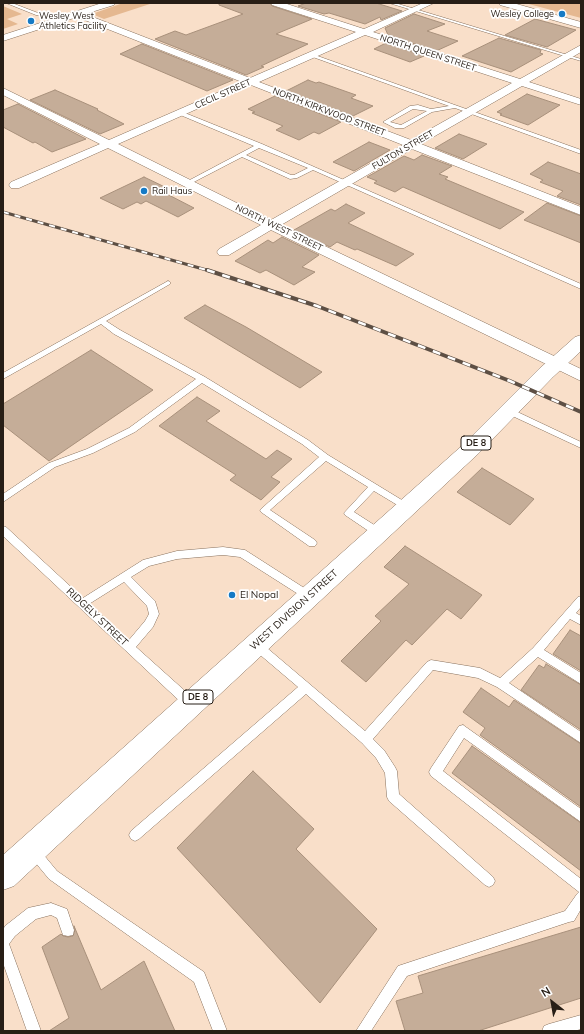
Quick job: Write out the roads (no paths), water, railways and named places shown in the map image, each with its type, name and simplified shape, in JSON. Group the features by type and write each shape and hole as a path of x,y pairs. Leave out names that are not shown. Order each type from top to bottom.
{"highway":[{"name":"WEST DIVISION STREET","path":"3,875 472,448 555,364 581,340"}],"street":[{"path":"3,38 111,3"},
{"name":"NORTH QUEEN STREET","path":"275,3 581,102"},
{"name":"CECIL STREET","path":"15,185 430,3"},
{"path":"503,3 581,25"},
{"name":"NORTH KIRKWOOD STREET","path":"78,14 581,211"},
{"name":"FULTON STREET","path":"224,252 581,48"},
{"name":"NORTH WEST STREET","path":"3,91 271,225 581,376"}],"lane":[{"path":"8,3 37,14 47,15 60,20"},
{"path":"391,3 581,60"},
{"path":"312,55 581,152"},
{"path":"431,111 418,107 412,107 386,122 400,128 431,111 454,107"},
{"path":"180,113 346,182 581,287"},
{"path":"188,183 260,145"},
{"path":"242,155 290,177 295,177 313,168"},
{"path":"3,376 168,283"},
{"path":"101,321 117,332 202,379 407,507"},
{"path":"3,499 52,465 90,451 132,430 202,379"},
{"path":"509,411 581,446"},
{"path":"312,543 264,510 325,457"},
{"path":"374,486 348,513 379,533"},
{"name":"RIDGELY STREET","path":"3,530 191,704"},
{"path":"82,603 146,563 177,555 223,551 242,553 309,596"},
{"path":"124,576 152,604 154,614 149,624 130,647"},
{"path":"501,684 537,651 581,600"},
{"path":"570,614 581,620"},
{"path":"256,645 366,739 380,754 391,771 393,797 489,881"},
{"path":"537,651 581,679"},
{"path":"366,739 431,665 480,673 501,684 581,738"},
{"path":"136,835 305,688"},
{"path":"581,816 463,730 435,772 581,887"},
{"path":"32,849 53,875 199,977 220,1031"},
{"path":"363,1031 403,971 569,916 581,898"},
{"path":"34,1031 3,943 10,931 33,913 51,909 62,914 68,930"},
{"path":"549,1031 581,1022"}],"railway":[{"path":"3,212 210,271"},
{"path":"207,270 317,306 510,381 581,412"}],"place":[{"name":"Wesley College","path":"562,14"},
{"name":"Wesley West Athletics Facility","path":"31,21"},
{"name":"Rail Haus","path":"144,191"},
{"name":"El Nopal","path":"232,595"}]}
